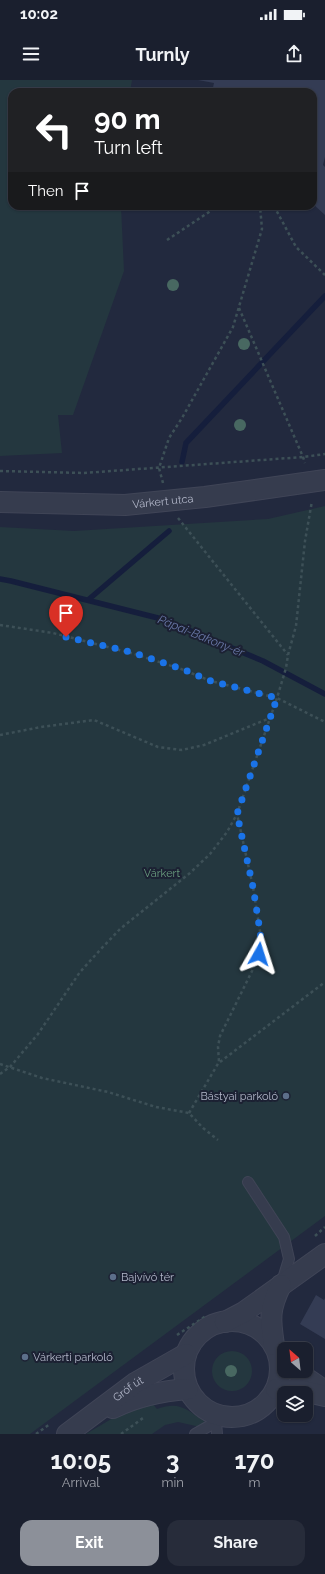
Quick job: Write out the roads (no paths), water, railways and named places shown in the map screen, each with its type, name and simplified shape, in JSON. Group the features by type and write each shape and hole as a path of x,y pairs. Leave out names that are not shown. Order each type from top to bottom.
{"street":[{"name":"Várkert utca","path":"0,502 125,505 317,482"},
{"name":"Gróf út","path":"189,1398 184,1372 186,1354 192,1342 201,1333 212,1326 225,1322 244,1312 325,1254"},
{"name":"Gróf út","path":"277,1349 271,1327 271,1311 274,1299 281,1285"},
{"name":"Gróf út","path":"225,1322 238,1322 251,1325 264,1334 277,1353"},
{"name":"Gróf út","path":"70,1431 135,1383 186,1354"},
{"name":"Gróf út","path":"70,1431 125,1402 164,1392 196,1401 208,1411 218,1423 253,1412 266,1402 276,1389 279,1378"},
{"path":"306,1378 325,1391"},
{"path":"276,1389 299,1390 325,1396"}],"lane":[{"path":"248,1182 284,1237 289,1259 281,1285"},
{"path":"195,1434 218,1423"}],"waterway":[{"path":"182,462 186,443 325,296"},
{"path":"88,600 169,531"},
{"name":"Pápai-Bakony-ér","path":"0,579 162,619 263,661 325,694"}],"place":[{"name":"Bástyai parkoló","path":"286,1096"},
{"name":"Bajvívó tér","path":"113,1277"},
{"name":"Várkerti parkoló","path":"25,1357"}],"park label":[{"name":"Várkert","path":"162,873"}]}
